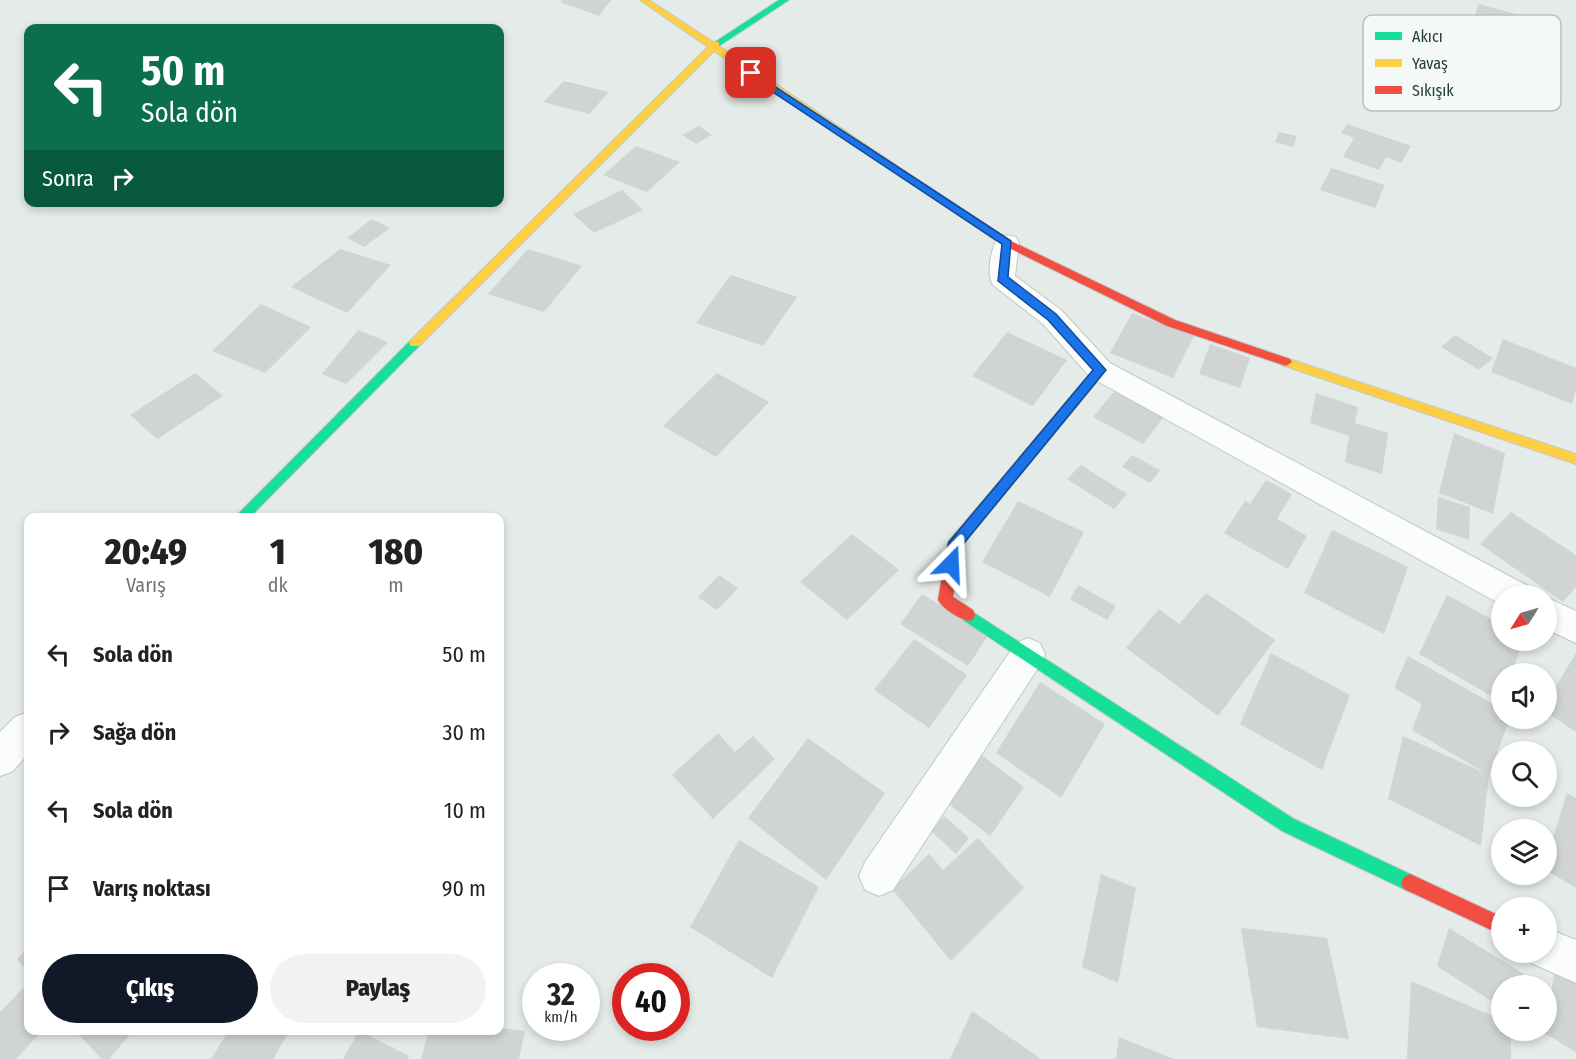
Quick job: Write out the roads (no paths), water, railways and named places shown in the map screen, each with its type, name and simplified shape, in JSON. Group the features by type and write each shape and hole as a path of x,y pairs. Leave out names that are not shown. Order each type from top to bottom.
{"street":[{"path":"644,0 1007,243 1171,323 1576,459"},
{"path":"245,513 711,47 785,0"},
{"path":"1007,243 1002,279 1052,317 1100,370 1496,585"},
{"path":"1100,370 953,546 945,600 1288,825 1491,921"},
{"path":"1557,618 1576,628"},
{"path":"879,876 1028,654"},
{"path":"0,758 24,733"},
{"path":"1557,953 1576,962"}]}
